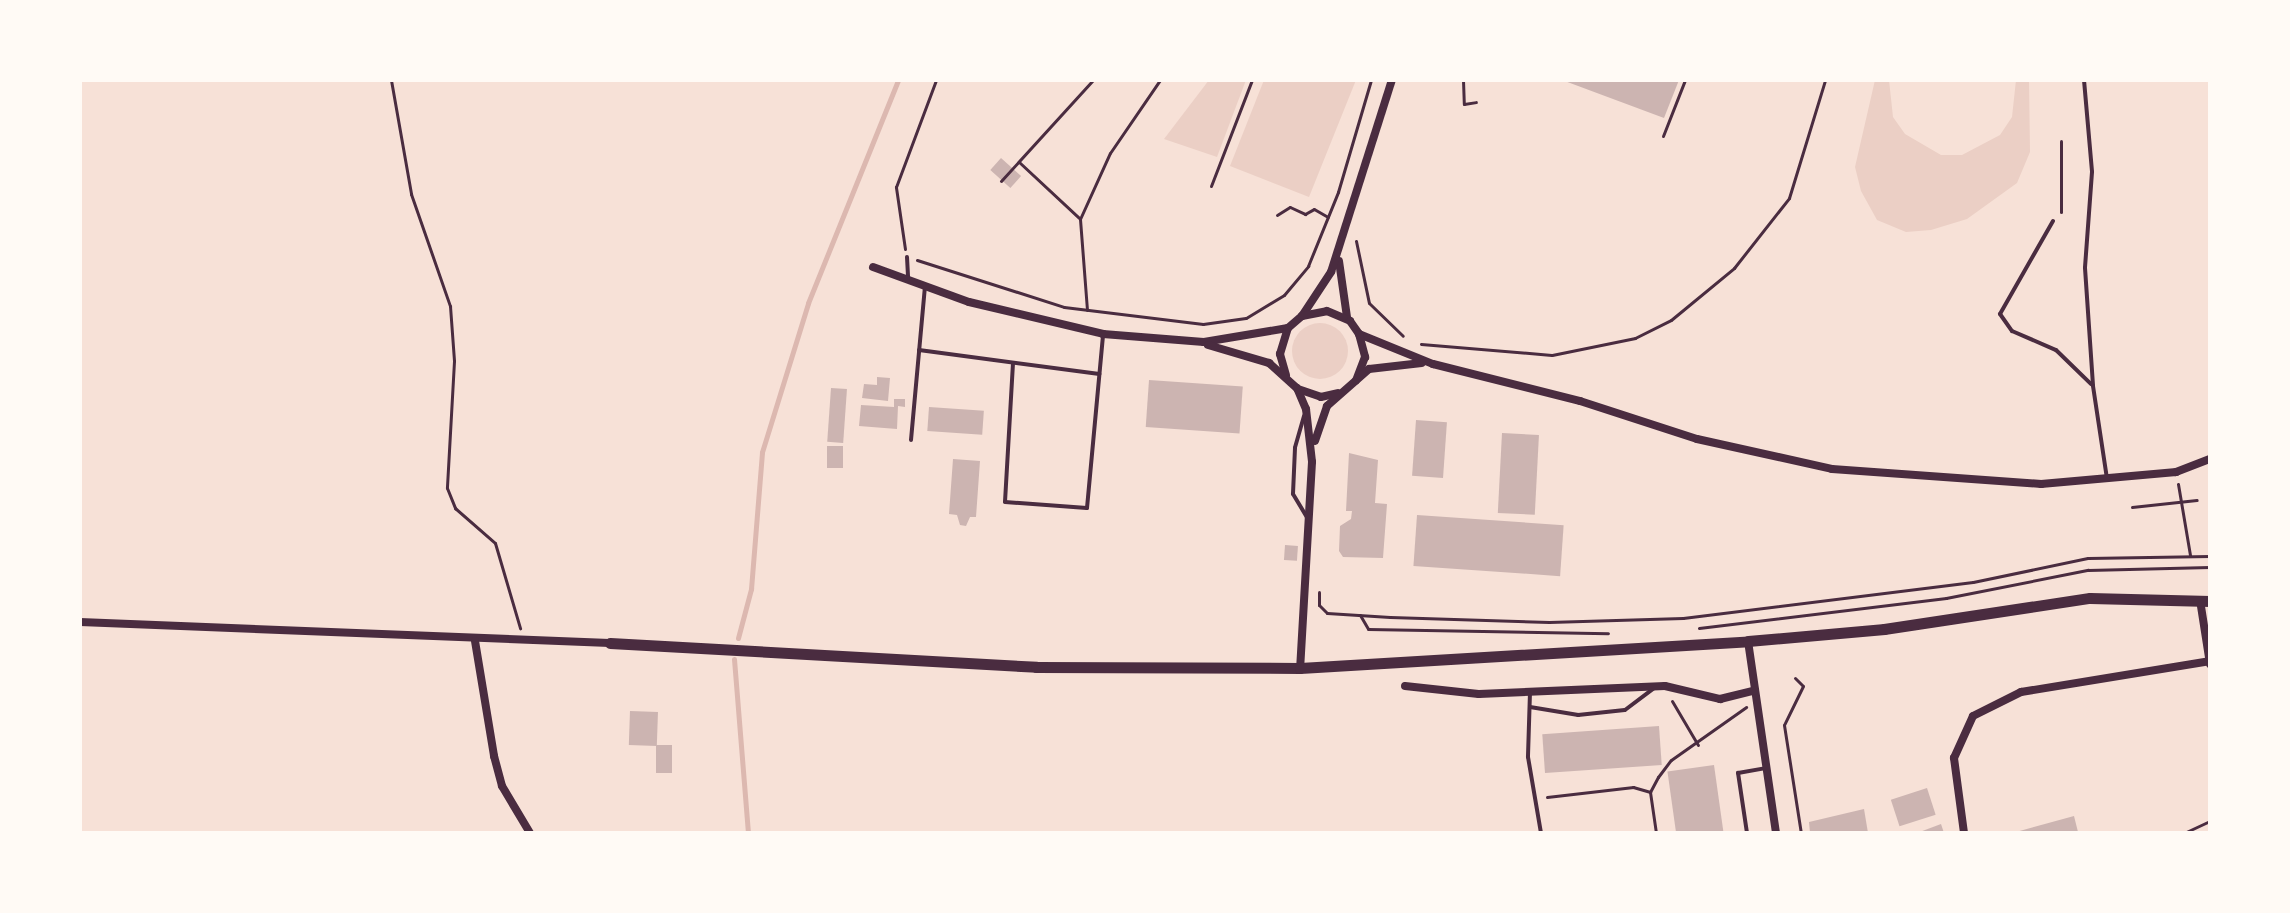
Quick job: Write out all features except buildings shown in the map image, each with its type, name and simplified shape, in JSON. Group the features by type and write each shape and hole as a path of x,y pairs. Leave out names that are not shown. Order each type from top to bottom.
{"main road":[{"path":"610,643 1036,667 1300,668 1748,641 1884,629 2090,598 2205,600"}],"street":[{"path":"1288,379 1280,354 1288,328 1302,316 1331,272 1392,80"},
{"path":"1342,236 1338,279 1365,357 1356,380"},
{"path":"873,267 1010,314 1103,334 1192,342 1260,360 1288,379 1297,388 1306,409 1312,462 1300,668"},
{"path":"1302,316 1327,311 1350,321"},
{"path":"1192,342 1288,328"},
{"path":"1359,334 1433,364 1580,401 1697,439 1832,469 2005,483 2107,481 2176,472 2210,459"},
{"path":"1312,462 1322,417 1346,389 1369,369 1390,363 1433,364"},
{"path":"1297,388 1321,397 1346,389"},
{"path":"1964,833 1954,758 1973,716 2021,692 2210,662 2205,600"},
{"path":"80,622 475,641 610,643"},
{"path":"475,641 502,786 530,833"},
{"path":"1748,641 1776,833"},
{"path":"1405,686 1479,694 1661,686 1720,699 1756,695"}],"lane":[{"path":"2084,80 2092,172 2085,268 2093,386 2107,481"},
{"path":"2053,221 2000,314 2012,331 2068,359 2093,386"},
{"path":"907,257 908,281"},
{"path":"911,440 925,287"},
{"path":"1013,363 1005,502 1087,508 1103,334"},
{"path":"919,350 1099,374"},
{"path":"1306,409 1293,475 1295,502 1309,519"},
{"path":"1530,707 1578,715 1625,710 1661,686"},
{"path":"1530,692 1528,757 1541,833"},
{"path":"1747,833 1738,773 1766,768"}],"path":[{"path":"391,80 411,194 450,306 454,361 447,488 455,508 495,543 523,640"},
{"path":"936,80 896,187 907,257 1030,298 1087,310 1203,324 1246,318 1297,281 1328,217 1371,80"},
{"path":"1001,181 1093,80"},
{"path":"1087,310 1080,219 1110,153 1160,80"},
{"path":"1211,186 1252,80"},
{"path":"1463,80 1464,104 1476,102"},
{"path":"1663,136 1685,80"},
{"path":"1352,238 1359,245 1362,282 1369,303 1409,340 1530,356 1580,352 1635,338 1710,292 1775,220 1799,173 1825,80"},
{"path":"1019,162 1080,219"},
{"path":"1277,215 1290,207 1305,214 1314,209 1328,217"},
{"path":"2176,472 2191,557"},
{"path":"2132,507 2197,500"},
{"path":"1319,591 1319,605 1327,613 1549,622 1747,614 1973,582 2088,558 2210,556"},
{"path":"2088,558 2088,570"},
{"path":"1685,629 1931,600 2088,570 2210,567"},
{"path":"1360,615 1368,629 1611,633"},
{"path":"1795,678 1803,686 1784,725 1801,833"},
{"path":"1661,686 1680,722 1698,745"},
{"path":"1656,833 1650,792 1671,760 1698,745 1756,695"},
{"path":"1536,798 1633,787 1650,792"},
{"path":"2184,833 2210,821"}],"shaded area":[{"path":"1209,80 1246,80 1217,157 1164,139"},
{"path":"1264,80 1356,80 1309,197 1230,166"},
{"path":"1875,80 1889,80 1893,117 1905,134 1941,155 1962,155 2000,135 2012,117 2016,80 2029,80 2030,152 2017,183 1967,219 1931,230 1906,232 1877,220 1861,191 1855,167"},
{"path":"1320,323 1340,331 1348,351 1340,371 1320,379 1300,371 1292,351 1300,331"}],"waterway":[{"path":"738,638 751,589 762,452 808,303 898,80"},
{"path":"734,659 748,833"}]}
